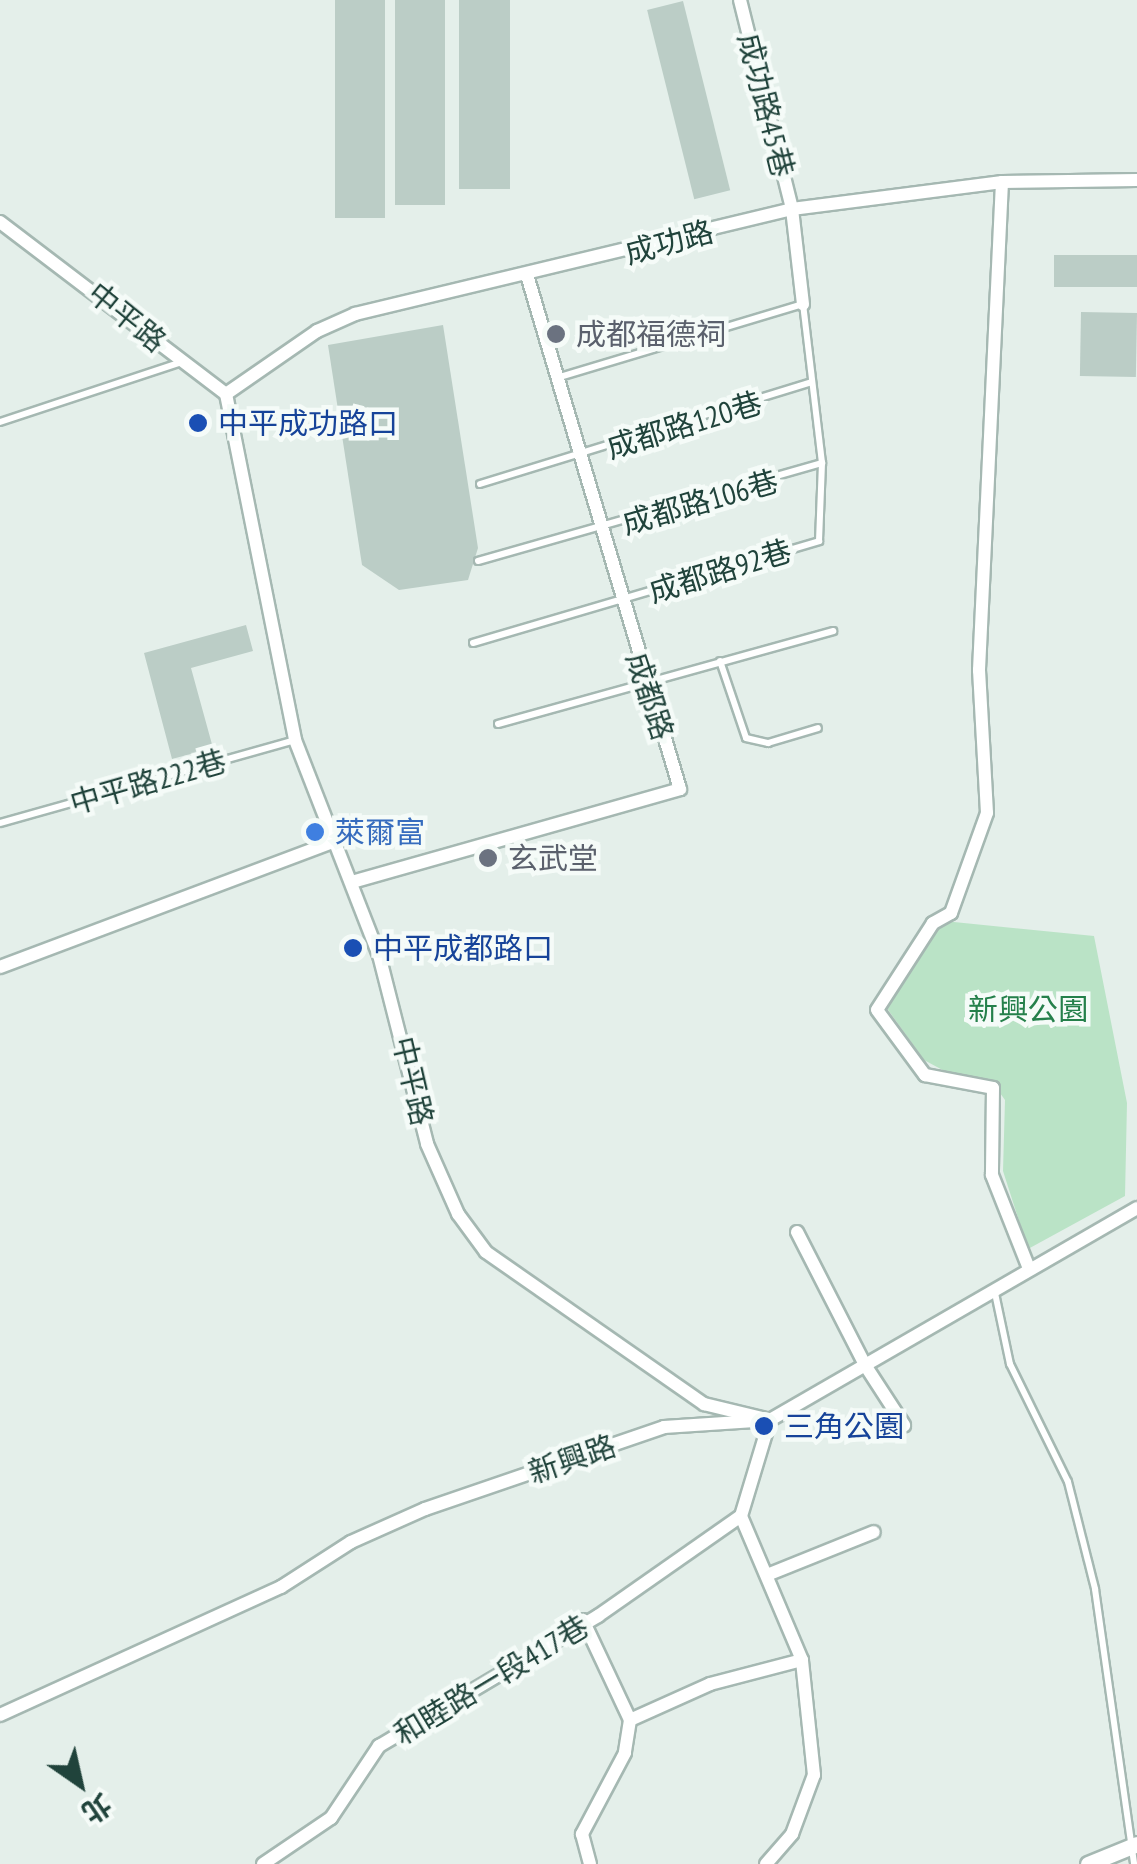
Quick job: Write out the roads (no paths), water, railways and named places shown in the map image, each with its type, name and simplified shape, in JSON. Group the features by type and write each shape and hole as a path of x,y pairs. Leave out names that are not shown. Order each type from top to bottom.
{"street":[{"name":"成功路45巷","path":"740,0 792,209 803,304"},
{"name":"成功路","path":"226,394 317,331 355,314 792,209 1002,182 1137,180"},
{"path":"1002,182 979,670 987,813 951,913 933,923 878,1010 925,1075 993,1088 992,1175 1028,1266"},
{"name":"中平路","path":"0,222 226,394 295,740 352,882 397,1011 442,1185 486,1252 704,1404 770,1420"},
{"name":"成都路","path":"352,882 680,789 554,379 528,275"},
{"path":"0,967 333,842"},
{"name":"新興路","path":"0,1715 281,1587 351,1542 425,1509 664,1427 770,1420 1028,1266 1137,1208"},
{"path":"797,1232 865,1365 904,1425"},
{"path":"766,1864 810,1800 814,1775 802,1660 741,1516 770,1420"},
{"name":"和睦路一段417巷","path":"263,1864 331,1818 379,1746 584,1620 741,1516"},
{"path":"766,1575 874,1532"},
{"path":"584,1620 630,1720 624,1753 582,1834 590,1864"},
{"path":"630,1720 710,1684 802,1660"},
{"path":"1088,1864 1136,1845"}],"lane":[{"path":"554,379 803,304 822,463"},
{"path":"0,422 182,362"},
{"name":"成都路120巷","path":"480,484 789,392 811,382"},
{"name":"成都路106巷","path":"478,560 801,474 822,463"},
{"name":"成都路92巷","path":"473,643 819,541 822,463"},
{"path":"498,724 833,631"},
{"path":"720,661 746,738 768,743 818,728"},
{"name":"中平路222巷","path":"0,823 295,740"},
{"path":"994,1287 1010,1364 1068,1482 1096,1590 1136,1845 1134,1864"}],"place":[{"name":"成都福德祠","path":"556,334"},
{"name":"中平成功路口","path":"198,423"},
{"name":"萊爾富","path":"315,832"},
{"name":"玄武堂","path":"488,858"},
{"name":"中平成都路口","path":"353,948"},
{"name":"三角公園","path":"764,1426"}],"park label":[{"name":"新興公園","path":"1028,1009"}]}
